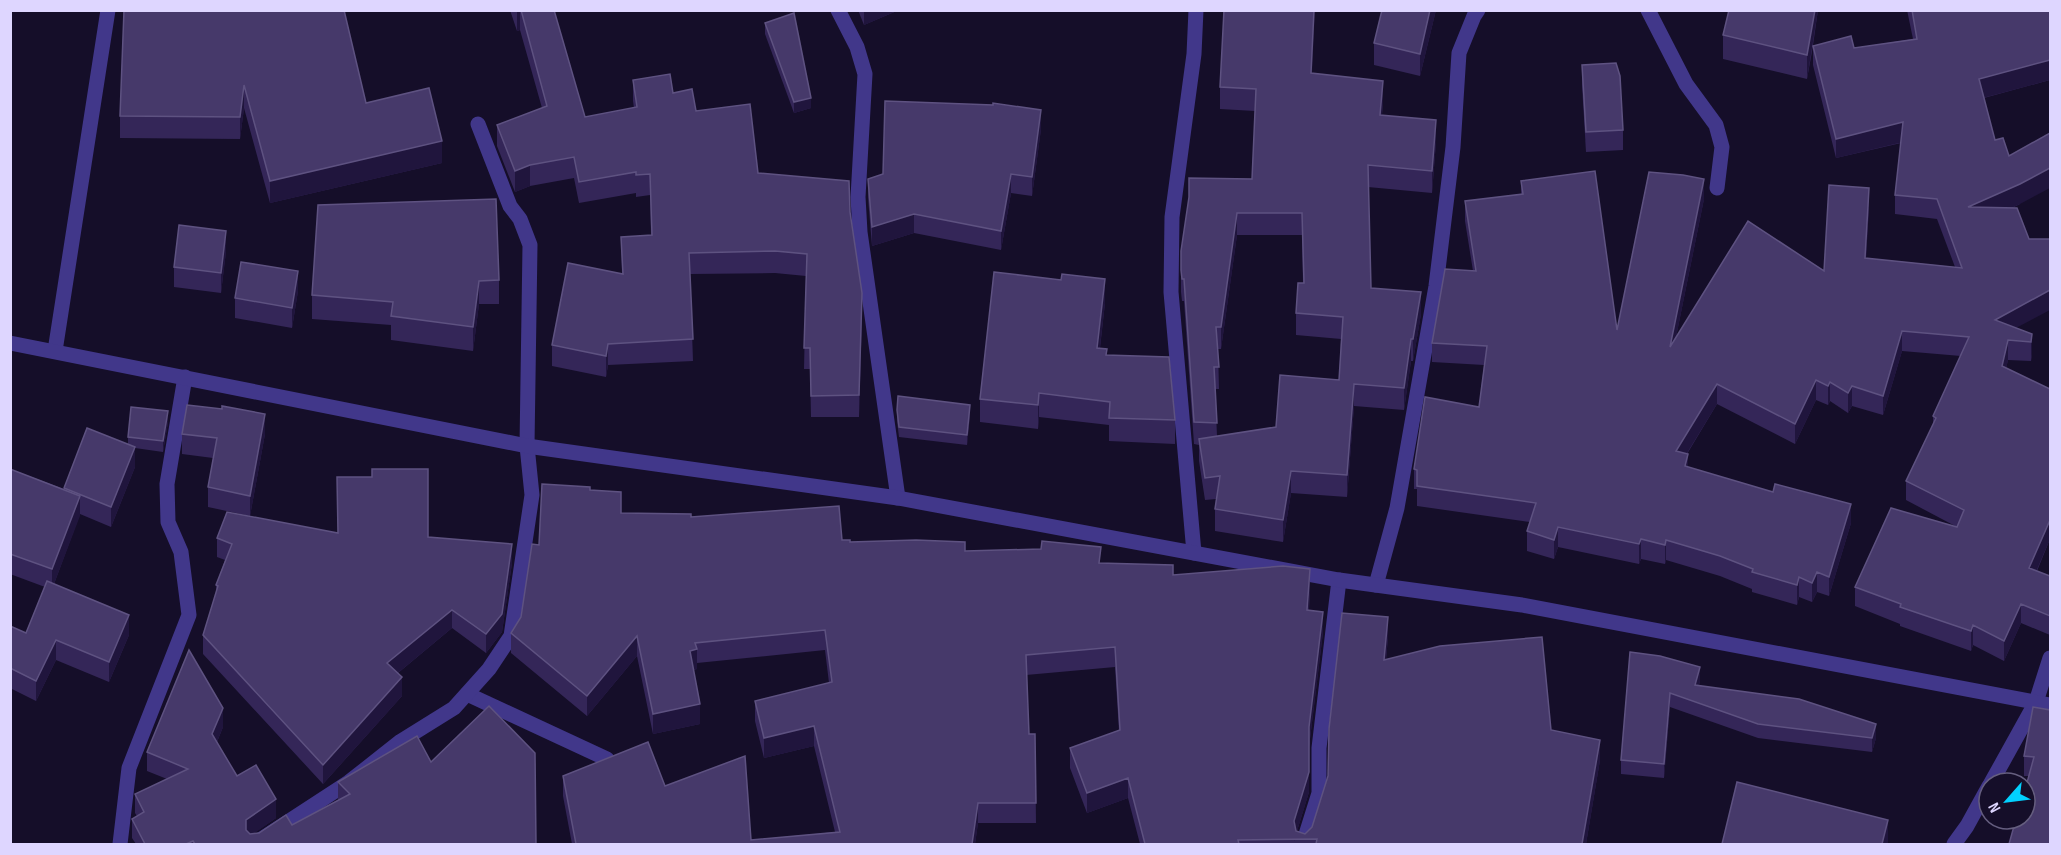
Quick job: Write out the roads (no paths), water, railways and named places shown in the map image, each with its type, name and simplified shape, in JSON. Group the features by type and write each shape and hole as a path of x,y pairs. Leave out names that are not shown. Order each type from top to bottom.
{"street":[{"path":"55,351 108,10"},
{"path":"838,10 858,47 865,74 858,196 860,232 898,498"},
{"path":"1194,553 1171,281 1172,217 1194,54 1196,10"},
{"path":"1376,585 1397,508 1436,286 1453,147 1459,53 1478,10"},
{"path":"1648,10 1686,84 1716,125 1722,147 1717,188"},
{"path":"254,844 348,782 401,741 454,708 489,669 511,636 532,495 527,446 530,244 520,219 510,206 478,124"},
{"path":"10,343 527,446 898,498 1339,580 1522,605 2043,704"},
{"path":"120,844 129,768 189,615 181,552 168,522 167,484 184,377"},
{"path":"1303,844 1319,792 1319,748 1339,580"},
{"path":"1999,771 2043,704 2050,657"},
{"path":"467,694 607,759"},
{"path":"1954,844 1977,808"}]}
